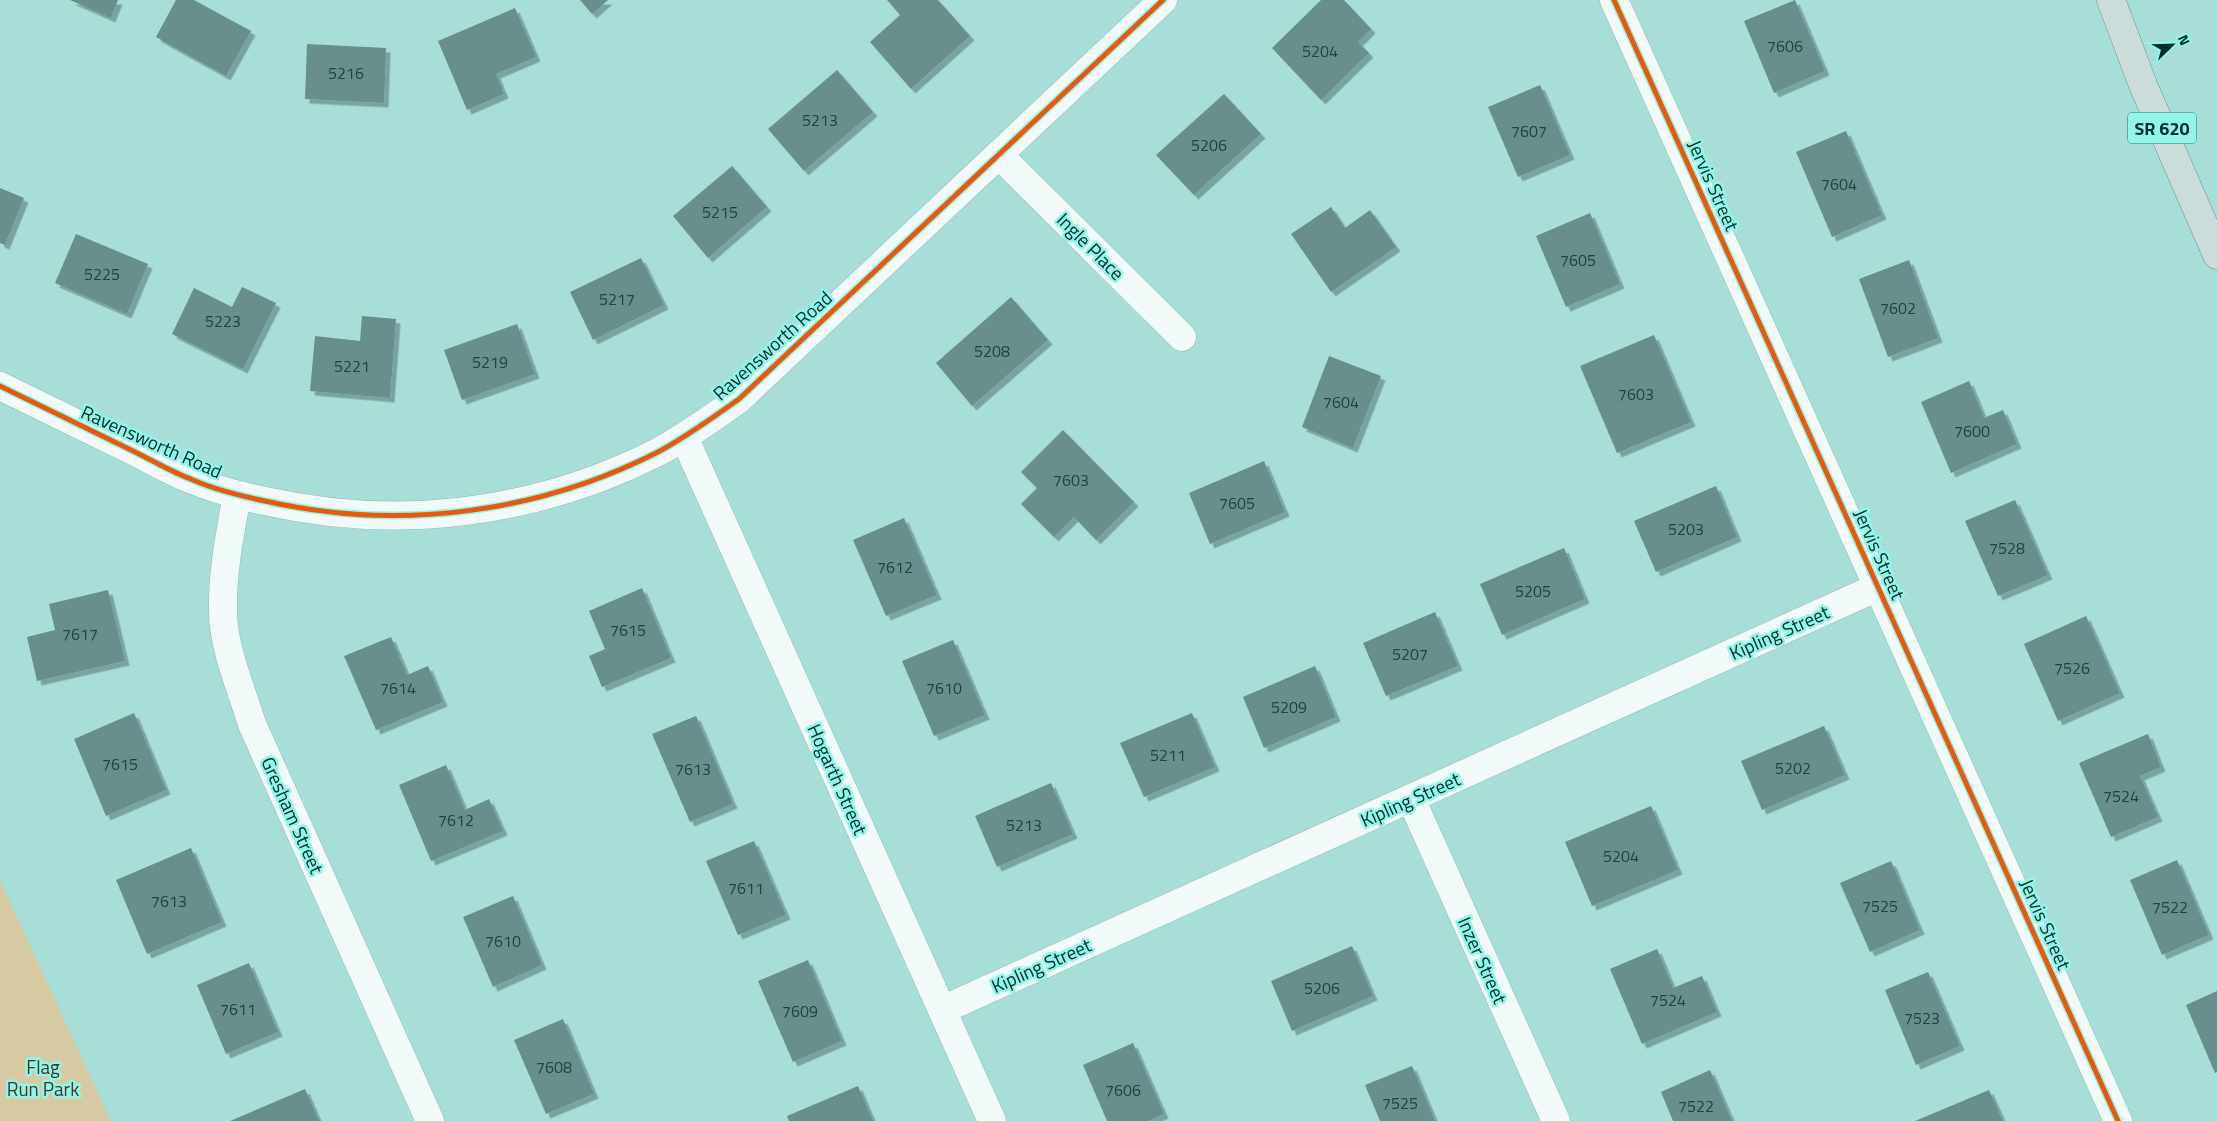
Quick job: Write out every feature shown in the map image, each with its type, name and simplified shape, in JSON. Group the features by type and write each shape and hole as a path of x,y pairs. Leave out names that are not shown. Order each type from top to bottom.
{"main road":[{"name":"SR 620","path":"2111,0 2143,86 2217,255"}],"street":[{"name":"Ravensworth Road","path":"0,386 193,480 237,495 301,509 367,516 438,515 511,505 582,485 655,453 684,437 739,399 1163,0"},
{"name":"Jervis Street","path":"1614,0 2118,1121"},
{"name":"Ingle Place","path":"999,155 1182,337"},
{"name":"Hogarth Street","path":"684,437 992,1121"},
{"name":"Gresham Street","path":"237,495 224,572 223,615 231,660 252,724 430,1121"},
{"name":"Kipling Street","path":"942,1010 1878,587"},
{"name":"Inzer Street","path":"1411,799 1556,1121"}],"green space":[{"name":"Flag Run Park","path":"0,880 111,1121 0,1121"}],"building":[{"path":"70,0 118,0 111,18"},
{"path":"176,0 194,0 251,31 226,76 156,37"},
{"path":"580,0 608,0 592,14"},
{"path":"887,0 938,0 970,36 911,89 870,42 900,15"},
{"path":"1321,0 1344,0 1371,29 1358,42 1369,53 1321,100 1272,48"},
{"path":"1795,0 1825,71 1774,93 1744,21"},
{"path":"515,8 536,57 496,74 504,94 467,110 438,41"},
{"path":"307,44 386,48 384,103 305,99"},
{"path":"837,70 873,112 804,171 768,129"},
{"path":"1540,85 1570,155 1518,177 1488,107"},
{"path":"1224,94 1261,134 1194,195 1156,155"},
{"path":"1846,131 1882,215 1832,237 1796,152"},
{"path":"732,166 767,207 708,258 673,216"},
{"path":"0,188 24,198 5,245 0,243"},
{"path":"1331,207 1345,228 1370,210 1396,247 1331,292 1291,234"},
{"path":"1590,213 1620,284 1566,307 1536,236"},
{"path":"76,234 148,264 127,314 55,283"},
{"path":"641,258 664,305 593,340 570,292"},
{"path":"1909,260 1938,338 1888,357 1859,279"},
{"path":"242,287 276,303 243,369 172,334 194,288 232,307"},
{"path":"1011,297 1048,340 972,406 936,363"},
{"path":"362,316 396,319 390,398 310,391 315,336 360,341"},
{"path":"517,324 535,374 462,400 444,350"},
{"path":"1654,335 1691,422 1617,453 1580,366"},
{"path":"1329,356 1381,376 1353,448 1302,427"},
{"path":"1969,381 1984,418 2003,410 2017,444 1951,473 1921,402"},
{"path":"1063,430 1134,502 1096,540 1074,517 1054,537 1021,504 1037,488 1021,472"},
{"path":"1264,461 1285,512 1210,544 1189,493"},
{"path":"1716,486 1737,537 1656,572 1634,521"},
{"path":"2015,500 2048,575 1998,596 1965,521"},
{"path":"904,518 937,595 886,616 853,540"},
{"path":"1564,548 1585,599 1502,635 1480,584"},
{"path":"642,588 671,658 602,687 589,656 605,649 589,611"},
{"path":"108,590 125,661 37,681 27,637 55,630 49,604"},
{"path":"1435,612 1458,666 1386,696 1363,643"},
{"path":"2086,616 2120,693 2058,721 2024,644"},
{"path":"391,637 407,675 428,666 443,702 376,730 344,656"},
{"path":"953,640 985,715 934,736 902,661"},
{"path":"1315,666 1336,717 1264,748 1243,697"},
{"path":"134,713 166,790 106,816 74,739"},
{"path":"1192,713 1215,767 1144,797 1120,743"},
{"path":"696,716 733,804 690,822 652,734"},
{"path":"1824,726 1845,775 1762,810 1741,761"},
{"path":"2148,734 2161,767 2140,776 2158,817 2111,837 2079,763"},
{"path":"446,765 465,810 489,799 503,831 431,861 399,785"},
{"path":"1051,783 1073,834 997,867 975,816"},
{"path":"1651,806 1678,870 1592,906 1565,842"},
{"path":"754,841 786,915 738,935 706,861"},
{"path":"191,848 222,922 147,954 116,880"},
{"path":"2177,860 2209,935 2162,955 2130,880"},
{"path":"1891,861 1920,930 1870,952 1840,883"},
{"path":"513,896 542,965 493,987 463,917"},
{"path":"1352,946 1373,996 1292,1031 1271,981"},
{"path":"1657,949 1673,988 1702,976 1717,1012 1642,1044 1610,969"},
{"path":"808,960 842,1041 793,1062 758,981"},
{"path":"249,963 278,1032 226,1054 197,985"},
{"path":"1928,972 1960,1046 1916,1065 1885,990"},
{"path":"2217,991 2217,1072 2215,1073 2186,1005"},
{"path":"563,1019 594,1094 546,1114 514,1040"},
{"path":"1133,1043 1164,1114 1148,1121 1107,1121 1083,1065"},
{"path":"1412,1066 1435,1121 1380,1121 1365,1085"},
{"path":"1710,1070 1732,1121 1673,1121 1661,1092"},
{"path":"858,1086 873,1121 789,1121 787,1116"},
{"path":"305,1089 319,1121 230,1121"},
{"path":"1989,1090 2003,1121 1915,1121"}],"cycle path":[{"path":"0,386 185,477 220,490 265,501 315,510 365,515 415,515 465,511 514,503 562,490 610,474 656,453 688,434 739,399 1163,0"},
{"path":"1614,0 2118,1121"}]}
